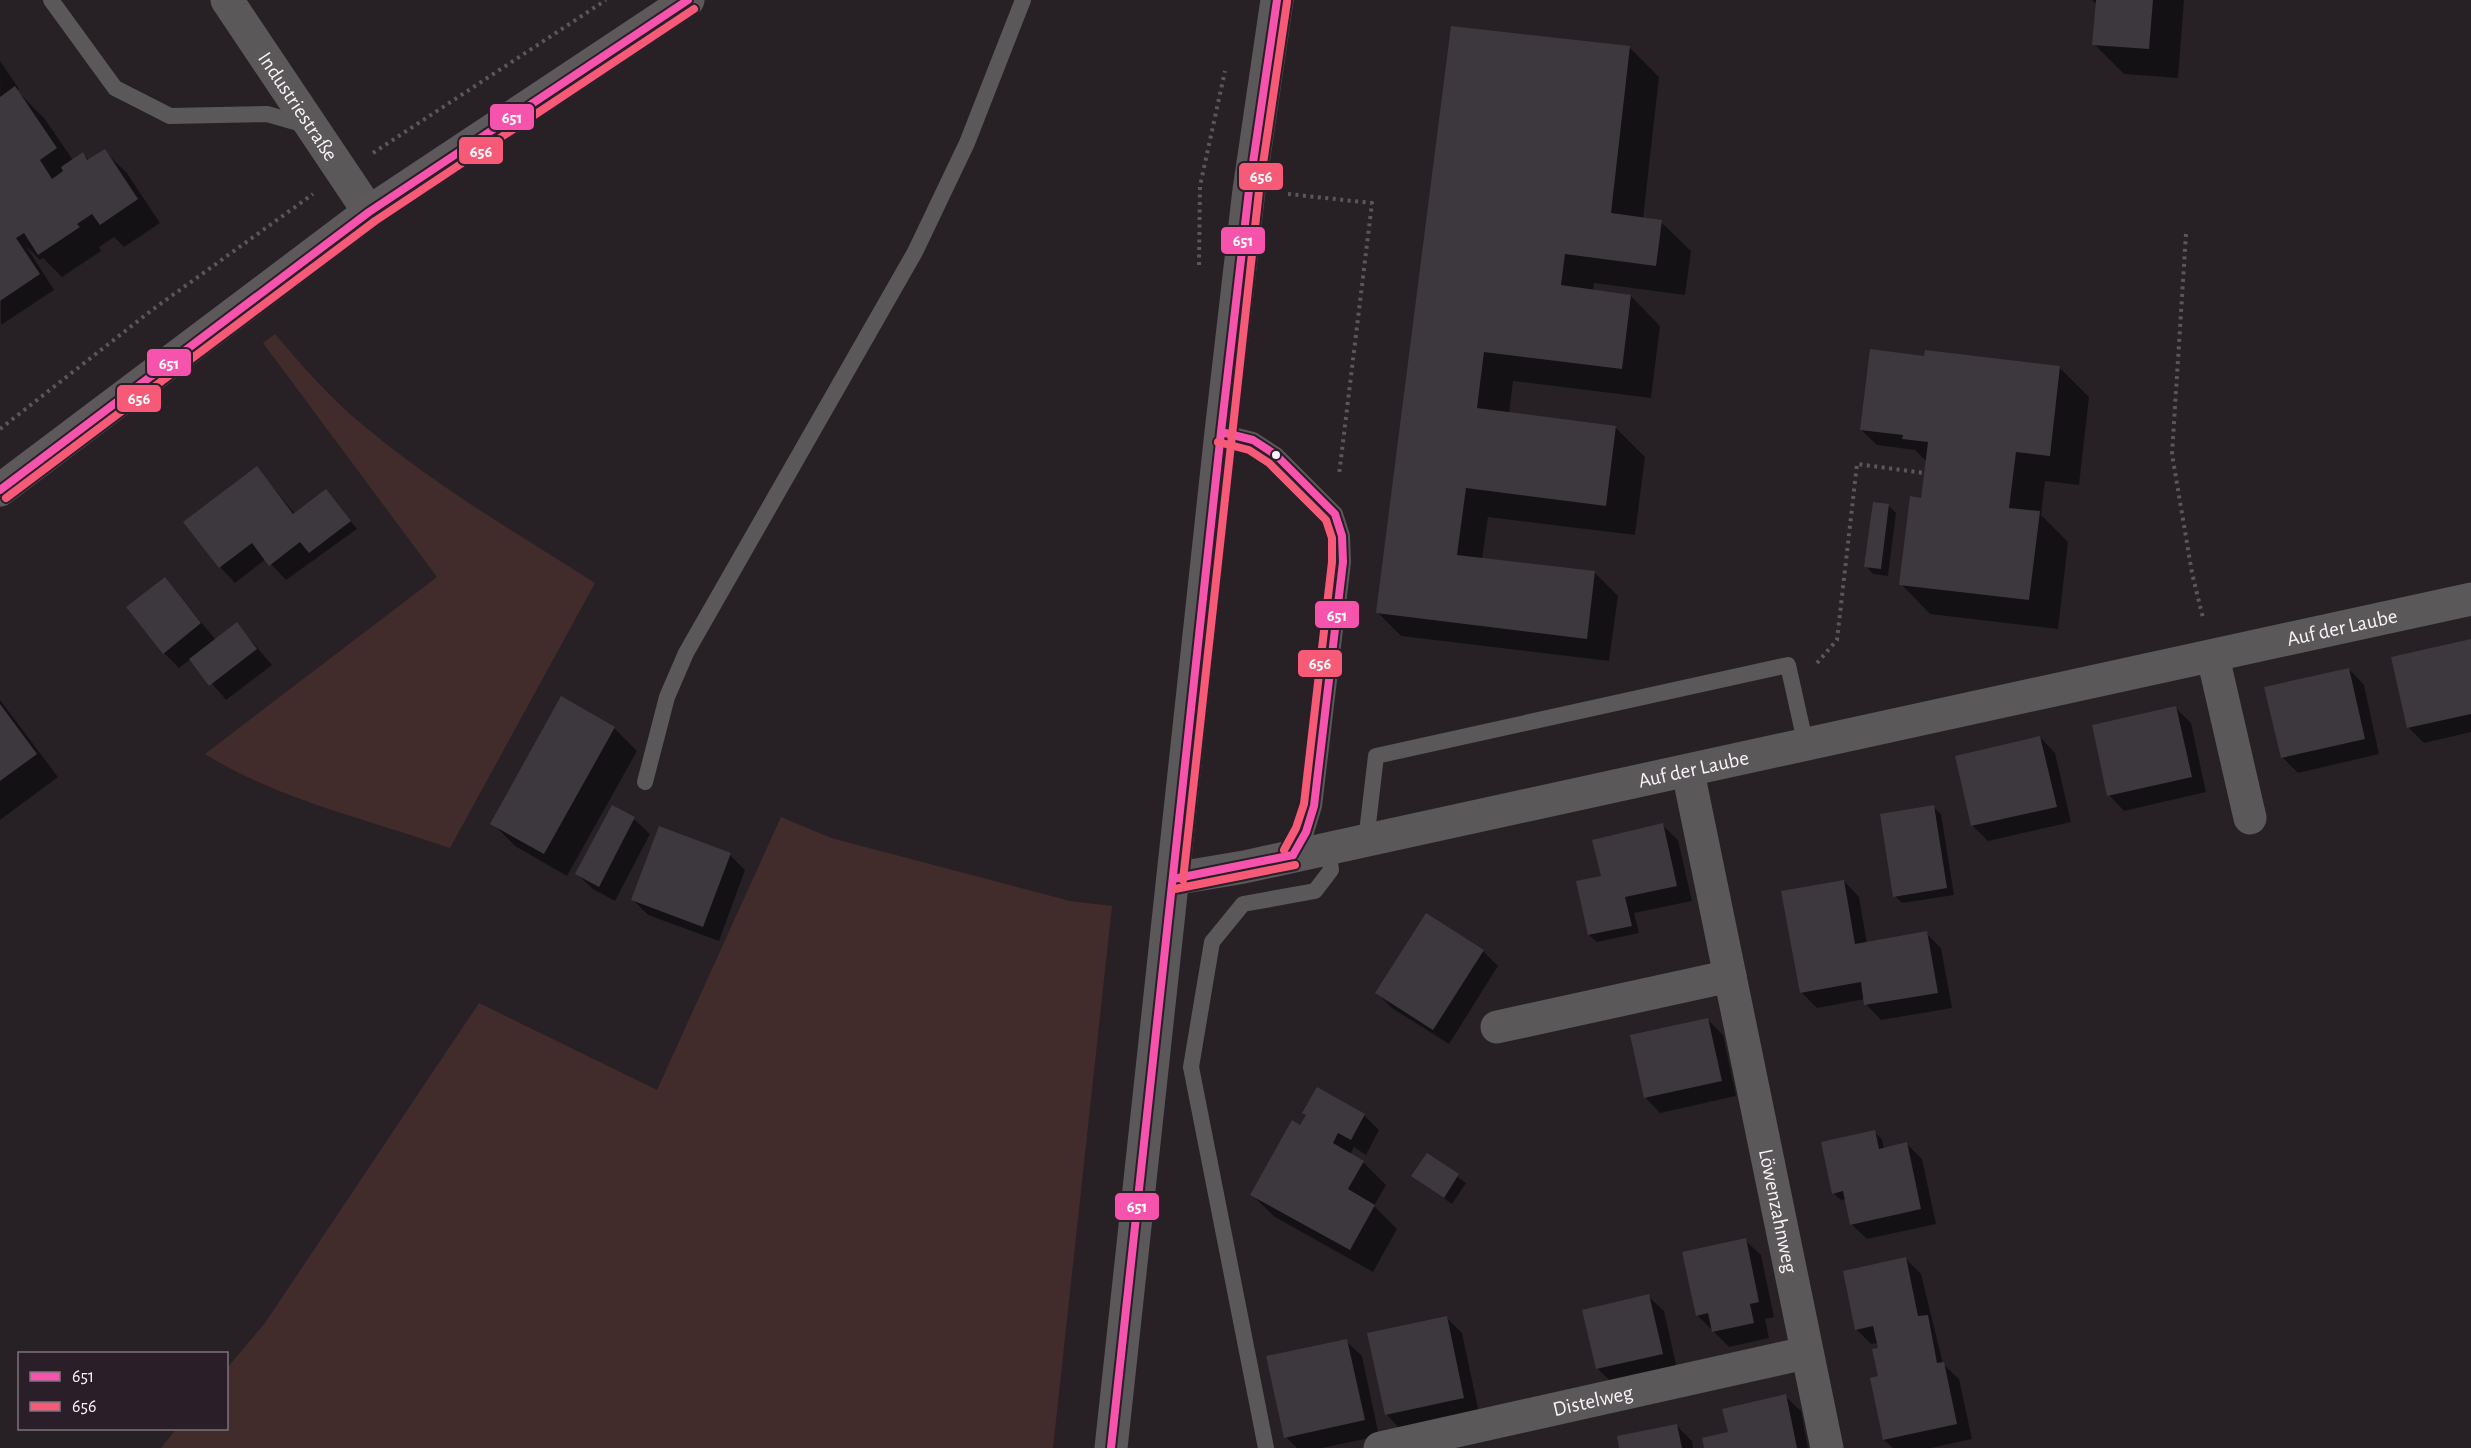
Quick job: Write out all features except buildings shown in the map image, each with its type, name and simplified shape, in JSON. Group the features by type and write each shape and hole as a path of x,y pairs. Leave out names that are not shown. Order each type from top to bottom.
{"street":[{"name":"Industriestraße","path":"227,0 369,212"},
{"path":"0,490 369,212 688,0"},
{"path":"1111,1448 1221,432 1249,190 1277,0"},
{"name":"Auf der Laube","path":"1173,879 1328,849 1688,772 2471,599"},
{"path":"2213,657 2250,818"},
{"name":"Löwenzahnweg","path":"1688,772 1805,1353 1827,1448"},
{"path":"1497,1028 1730,976"},
{"name":"Distelweg","path":"1380,1448 1805,1353"}],"lane":[{"path":"51,0 115,88 170,116 267,114 312,127"},
{"path":"645,782 667,697 686,653 915,252 967,143 1023,0"},
{"path":"1221,432 1253,440 1276,455 1335,514 1342,536 1343,562 1314,806 1306,832 1293,855"},
{"path":"1366,841 1376,756 1788,665 1806,746"},
{"path":"1266,1448 1191,1067 1212,942 1243,904 1315,891 1331,870 1328,849"}],"path":[{"path":"0,429 152,310 343,173 606,0"},
{"path":"1200,186 1372,203 1335,514"},
{"path":"2186,234 2172,454 2192,573 2213,657"},
{"path":"1793,690 1837,640 1857,464 1924,473"}],"shaded area":[{"path":"275,334 329,394 391,448 477,508 595,583 450,848 293,796 262,784 205,754 437,577 263,343"},
{"path":"781,817 831,838 1070,901 1112,906 1053,1448 161,1448 175,1430 228,1430 228,1367 265,1323 479,1003 657,1090"}],"transit line":[{"name":"651","path":"0,490 369,212 688,0"},
{"name":"651","path":"1111,1448 1221,432 1249,190 1277,0"},
{"name":"656","path":"1183,880 1259,191 1287,2"},
{"name":"656","path":"6,498 375,221 694,9"},
{"name":"651","path":"1221,432 1253,440 1276,455 1335,514 1342,536 1343,562 1314,806 1306,832 1293,855"},
{"name":"656","path":"1218,442 1249,450 1269,463 1326,520 1332,538 1332,562 1304,804 1296,828 1284,850"},
{"name":"651","path":"1173,879 1293,855"},
{"name":"656","path":"1175,889 1295,865"}]}
